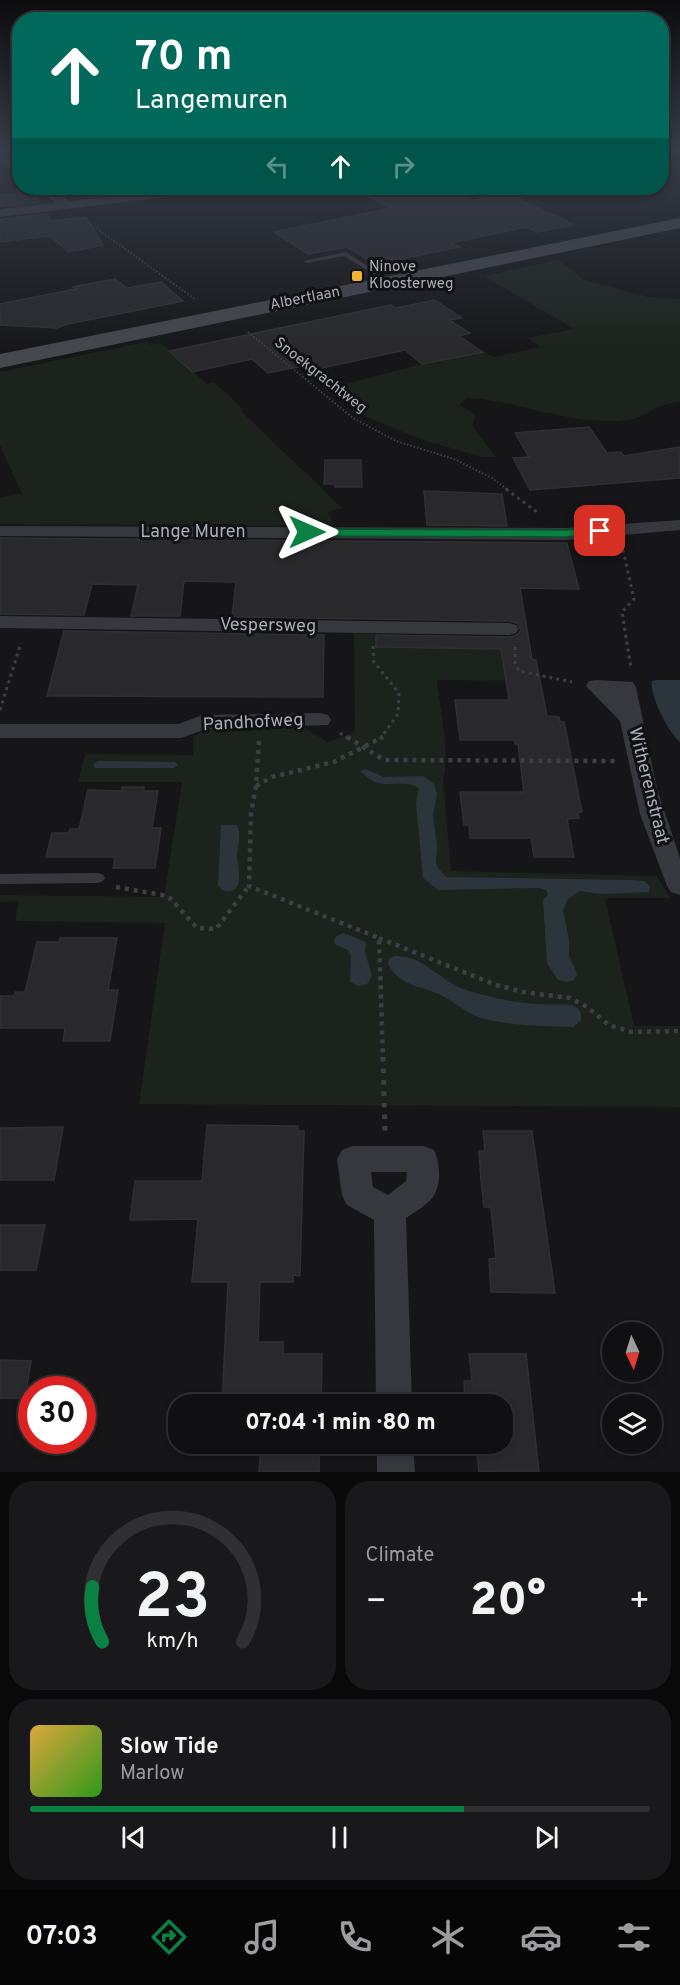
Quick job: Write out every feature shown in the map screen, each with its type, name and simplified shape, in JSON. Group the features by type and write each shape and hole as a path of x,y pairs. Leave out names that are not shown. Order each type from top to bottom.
{"main road":[{"name":"Albertlaan","path":"0,361 680,223"}],"street":[{"name":"Lange Muren","path":"0,531 566,534 680,525"},
{"name":"Vespersweg","path":"0,622 509,629"},
{"path":"597,686 625,687"},
{"name":"Witherenstraat","path":"597,686 631,718"},
{"name":"Witherenstraat","path":"625,687 640,761 665,856 680,886"},
{"name":"Pandhofweg","path":"0,731 181,731 203,722 320,720"},
{"path":"353,1159 423,1159 422,1187 390,1212 358,1195 353,1159"},
{"path":"390,1212 394,1394"},
{"path":"395,1454 396,1472"}],"lane":[{"path":"307,261 345,254 390,282"},
{"path":"0,879 98,879"}],"path":[{"name":"Snoekgrachtweg","path":"84,218 220,316 240,325 353,418 396,441 454,459 492,478 566,534"},
{"path":"618,529 634,599 622,612 632,675 625,687"},
{"path":"0,711 27,622"},
{"path":"256,786 272,777 334,762 383,737 398,714 399,693 374,662 372,627"},
{"path":"509,629 515,647 515,663 519,671 597,686"},
{"name":"Pandhofweg","path":"320,720 384,760 640,761"},
{"path":"98,879 122,890 140,890 168,896 197,928 216,929 249,886 251,813 256,786 260,721"},
{"path":"249,886 496,985 523,992 570,998 587,1007 609,1025 631,1032 680,1031"},
{"path":"379,938 385,1158"}],"shaded area":[{"path":"558,260 584,280 648,297 680,299 680,402 665,405 634,419 607,421 566,417 506,403 466,398 459,405 476,415 472,426 496,457 482,457 420,439 357,413 327,389 482,351 494,357 541,347 527,338 574,329 484,276"},
{"path":"146,342 150,345 161,343 207,384 214,382 243,409 241,411 342,508 327,512 335,526 0,524 0,497 22,494 0,445 0,372"},
{"path":"354,633 376,634 377,647 507,649 512,676 540,681 437,680 446,758 443,779 451,871 657,876 670,898 605,898 634,1026 680,1026 680,1107 139,1104 165,923 15,921 19,901 0,902 0,895 164,897 182,782 78,782 85,754 193,755 193,737 209,728 304,728 328,742 355,732"},
{"path":"680,680 680,742 671,731 657,704 652,681"},
{"path":"98,761 175,762 178,765 173,768 95,768 93,764"},
{"path":"366,769 383,777 423,776 434,784 437,794 433,815 437,846 436,860 437,867 446,877 632,880 644,881 650,886 649,892 600,894 580,891 568,899 563,910 569,939 569,956 577,974 574,980 567,982 558,980 547,963 543,900 548,895 546,890 539,888 438,890 423,878 416,803 419,788 404,784 376,782 361,771"},
{"path":"221,825 237,825 239,832 237,857 239,882 234,889 228,891 218,886"},
{"path":"343,933 366,942 365,952 372,976 367,984 359,986 350,982 351,957 348,950 334,942 335,937"},
{"path":"396,956 424,964 448,981 475,993 520,1002 571,1005 579,1011 581,1020 573,1027 515,1024 481,1018 441,995 404,981 392,971 388,963 390,958"}],"building":[{"path":"50,218 52,221 86,218 103,245 69,252 50,236 0,242 0,219"},
{"path":"344,218 559,218 574,225 537,232 526,227 451,243 460,247 375,264 347,247 308,254 274,232"},
{"path":"115,279 127,288 161,282 183,301 57,328 0,325 0,304"},
{"path":"435,300 462,318 449,320 470,333 459,336 483,352 422,364 405,350 313,370 307,365 268,373 252,359 192,372 169,351 391,305 396,308"},
{"path":"589,427 607,453 621,452 624,456 680,447 680,478 530,490 513,458 529,457 515,433"},
{"path":"325,460 361,460 362,487 335,487 335,484 324,484"},
{"path":"424,491 502,494 507,526 427,525"},
{"path":"0,538 567,543 579,589 520,588 532,659 536,660 547,716 559,717 560,722 564,722 582,812 578,812 579,818 567,819 574,857 534,857 531,838 470,838 469,825 464,825 460,792 524,792 518,744 515,744 514,740 460,740 455,700 509,700 501,649 376,647 376,635 510,637 517,635 521,630 517,623 509,621 232,617 236,582 184,581 180,616 131,616 138,585 92,584 84,615 0,614"},
{"path":"64,631 324,635 323,697 47,696"},
{"path":"122,787 144,787 144,791 158,791 152,828 161,828 155,868 113,868 115,857 46,857 52,833 69,833 70,829 79,829 88,790 122,791"},
{"path":"60,938 117,938 108,990 118,990 110,1041 63,1041 65,1028 0,1028 0,996 14,996 15,992 25,992 37,942 59,942"},
{"path":"207,1125 298,1126 298,1131 304,1131 300,1276 293,1275 293,1282 260,1282 258,1342 283,1342 283,1354 322,1354 321,1394 222,1394 228,1282 192,1282 198,1219 130,1220 135,1181 202,1181"},
{"path":"63,1127 54,1180 0,1180 0,1128"},
{"path":"483,1131 532,1131 555,1293 491,1292 489,1259 496,1258 491,1207 484,1207 481,1180 479,1151 485,1151"},
{"path":"0,1225 45,1225 36,1270 0,1270"},
{"path":"469,1354 526,1354 539,1472 479,1472 477,1455 469,1454 513,1454 513,1394 465,1394 464,1381 472,1381"},
{"path":"0,1360 31,1361 29,1376 18,1376 18,1398 0,1398"},
{"path":"260,1454 319,1454 319,1472 259,1472"}],"place":[{"name":"Ninove Kloosterweg","path":"357,276"}],"route":[{"path":"307,532 566,534 600,531"}]}
